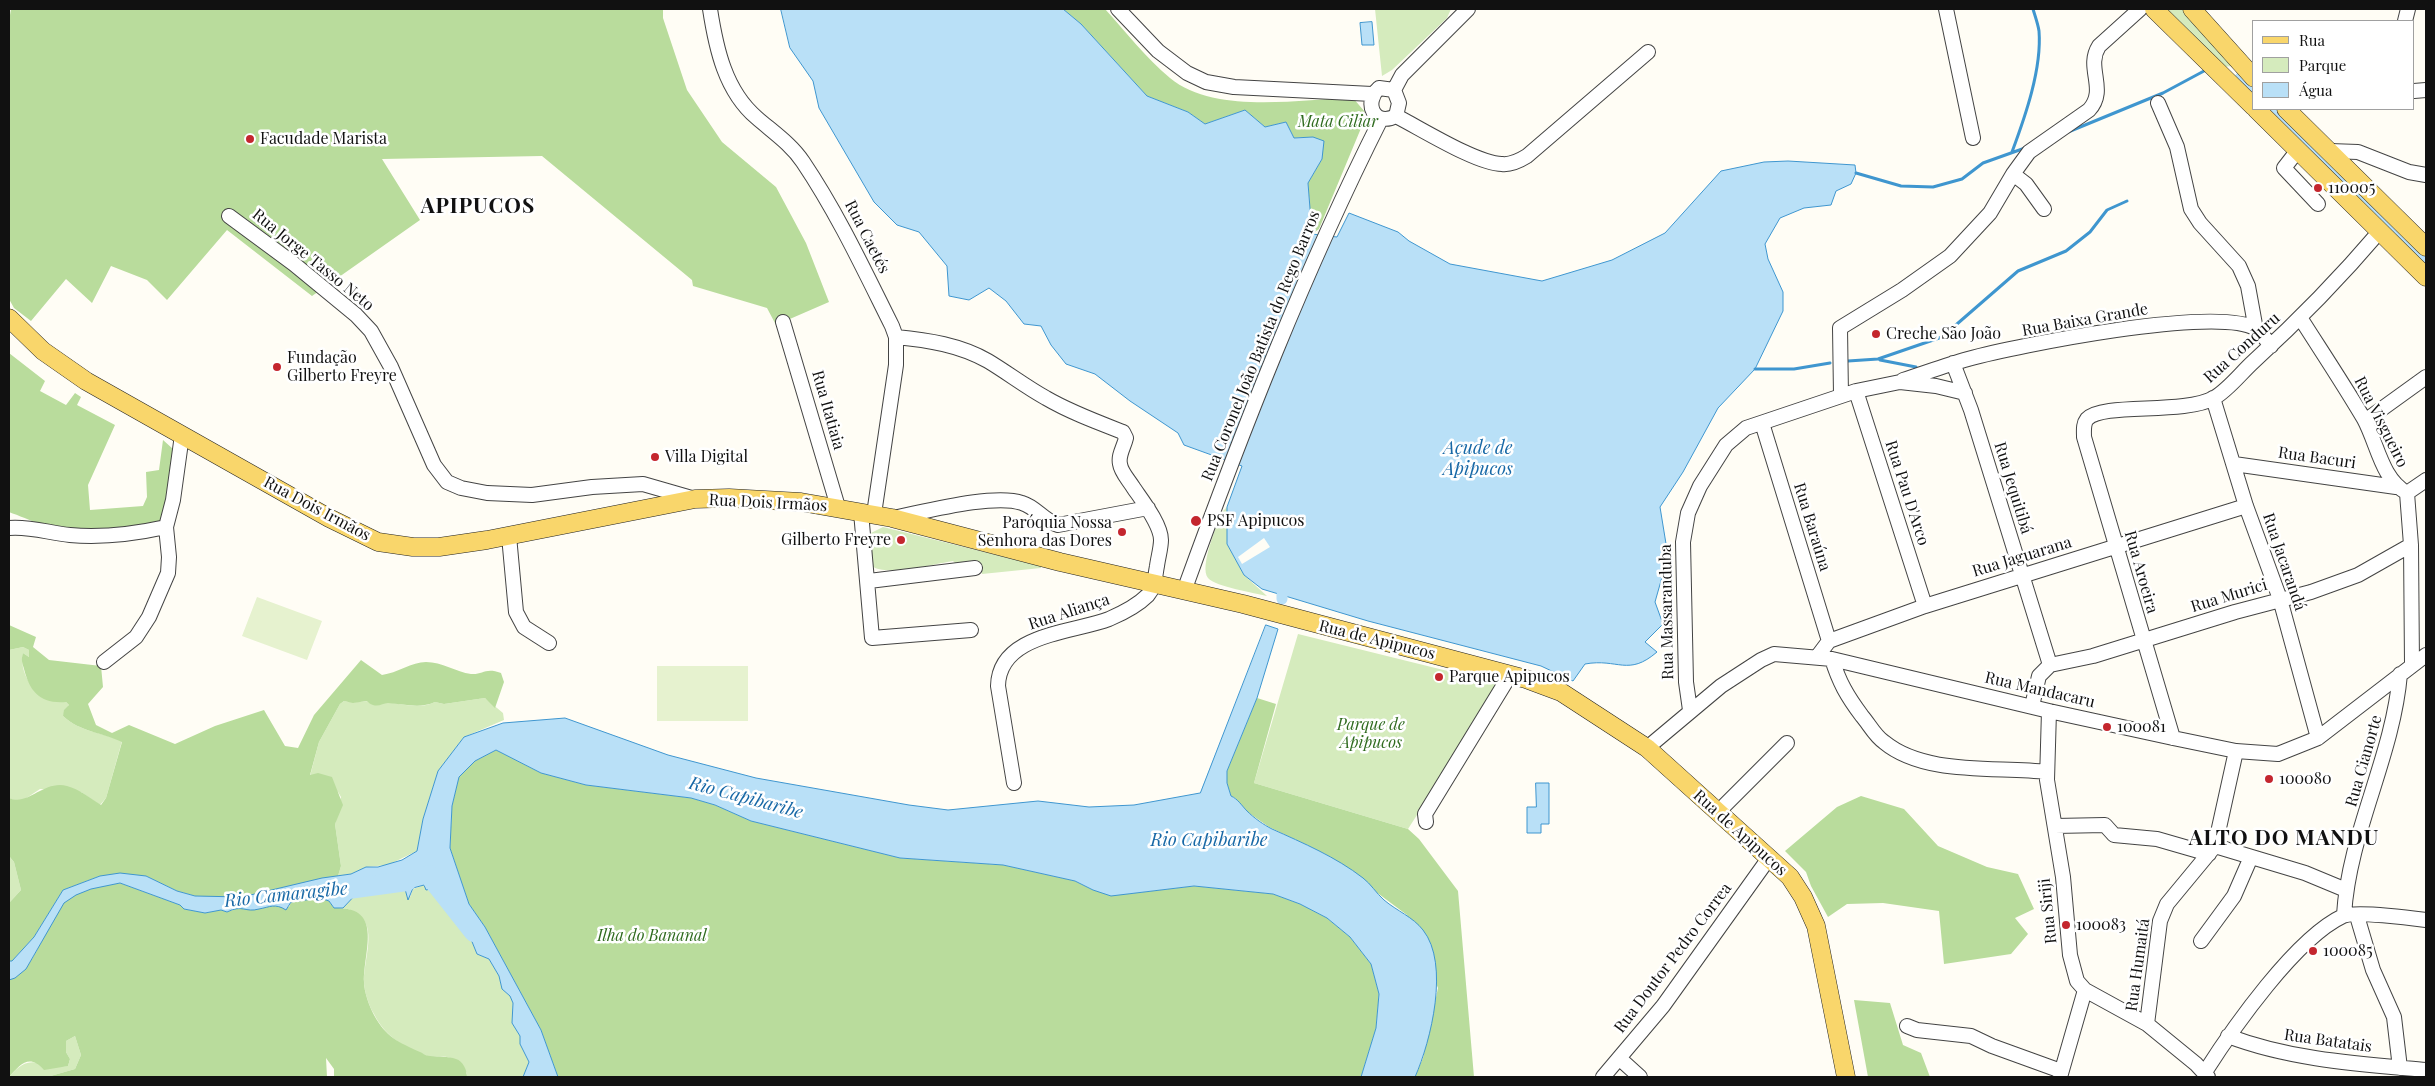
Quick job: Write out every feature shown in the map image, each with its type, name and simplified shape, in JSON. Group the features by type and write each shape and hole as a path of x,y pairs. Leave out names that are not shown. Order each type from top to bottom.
{"main road":[{"path":"2154,9 2252,105"},
{"path":"2192,9 2252,76"},
{"path":"2257,110 2426,277"},
{"path":"2287,110 2426,247"},
{"name":"Rua Dois Irmãos","path":"9,318 22,333 43,351 86,381 328,518 378,542 413,547 439,547 509,536 696,499 768,500 855,510"},
{"name":"Rua de Apipucos","path":"855,510 1154,584 1243,604 1510,674 1561,692 1647,748 1790,877 1803,897 1816,926 1846,1077"}],"street":[{"name":"Rua Caetés","path":"710,9 721,62 730,83 741,101 756,117 787,143 800,157 842,223 896,338 896,366 855,510"},
{"path":"1118,9 1158,51 1187,73 1206,82 1234,87 1372,94"},
{"path":"1946,9 1973,138"},
{"path":"1841,395 1840,328 1902,290 1950,256 1990,213 2013,174 2029,152 2089,110 2096,102 2097,94 2093,61 2094,53 2099,46 2140,9"},
{"path":"1396,116 1399,103 1394,90 1402,75 1461,12"},
{"path":"1394,90 1379,88 1372,94 1370,102 1373,110 1381,119 1396,116 1467,153 1501,164 1517,162 1527,156 1648,52"},
{"path":"2158,102 2177,147 2192,209 2200,223 2239,266 2248,286 2256,330 2272,346"},
{"name":"Rua Coronel João Batista do Rego Barros","path":"1184,591 1228,471 1337,207 1381,119"},
{"path":"2298,150 2284,168 2318,204"},
{"path":"2330,151 2358,152 2409,172 2426,176"},
{"path":"2013,174 2026,184 2044,209"},
{"name":"Rua Jorge Tasso Neto","path":"229,216 294,264 356,315 371,331 391,366 434,465 447,482 461,488 487,493 532,495 563,493 592,487 643,484 696,499"},
{"name":"Rua Conduru","path":"2089,417 2120,409 2166,409 2189,406 2213,398 2301,319 2380,231"},
{"name":"Rua Visgueiro","path":"2301,319 2365,422 2380,458 2402,490 2411,545 2412,665"},
{"name":"Rua Baixa Grande","path":"1900,382 1953,363 2099,333 2202,321 2245,326 2256,330"},
{"name":"Rua Itatiaia","path":"783,322 855,510"},
{"path":"896,338 926,340 949,345 986,360 1046,398 1074,413 1123,432 1126,438 1119,458 1121,469 1148,508 1161,540 1154,584"},
{"name":"Rua Jequitibá","path":"1953,363 1965,393 2050,665"},
{"path":"2365,422 2426,378"},
{"name":"Rua Massaranduba","path":"1690,710 1686,682 1682,542 1688,513 1700,486 1726,445 1746,428 1856,391 1900,382 1936,386 1965,393"},
{"name":"Rua Pau D'Arco","path":"1856,391 1925,606"},
{"name":"Rua Jacarandá","path":"2213,398 2246,506 2280,599 2318,738"},
{"name":"Rua Aroeira","path":"2089,417 2083,428 2084,437 2173,738"},
{"name":"Rua Baraúna","path":"1762,423 1829,641"},
{"path":"104,662 136,637 150,617 168,573 169,557 166,527 182,435"},
{"name":"Rua Bacuri","path":"2234,464 2402,490"},
{"path":"2402,490 2426,480"},
{"path":"892,518 1002,500 1023,503 1058,525 1148,508"},
{"name":"Rua Jaguarana","path":"1829,641 1925,606 2246,506"},
{"path":"855,510 869,580 872,638 971,630"},
{"path":"9,528 32,528 69,535 96,536 132,534 166,527"},
{"path":"509,536 516,612 524,627 549,643"},
{"name":"Rua Murici","path":"2050,665 2093,656 2280,599 2311,592 2358,575 2411,545"},
{"path":"869,580 976,568"},
{"name":"Rua Aliança","path":"1014,783 998,686 998,676 1007,660 1022,647 1034,640 1125,612 1148,594 1154,584"},
{"path":"1817,657 1829,641"},
{"name":"Rua Mandacaru","path":"1690,710 1721,686 1767,656 1795,655 1832,659 2050,711 2236,751 2278,754 2318,738 2426,655"},
{"path":"1832,659 1838,681 1863,716 1884,742 1902,753 1925,762 1946,767 2016,768 2047,772"},
{"path":"2032,706 2039,676 2050,665"},
{"path":"1426,822 1425,814 1510,674"},
{"name":"Rua Cianorte","path":"2400,674 2398,704 2390,738 2346,890 2350,916 2394,1017 2400,1068"},
{"path":"1647,748 1690,710"},
{"name":"Rua Siriji","path":"2050,711 2047,772 2063,877 2070,955 2077,980 2085,990"},
{"path":"1718,812 1787,743"},
{"name":"Rua Humaitá","path":"2147,1024 2160,921 2167,904 2212,850 2236,751"},
{"path":"2055,826 2105,825 2114,835 2157,839 2252,857 2305,873 2346,890"},
{"path":"2201,941 2234,896 2252,857"},
{"name":"Rua Doutor Pedro Correa","path":"1603,1077 1663,1006 1769,858"},
{"path":"1907,1026 1917,1030 1971,1036 2060,1074 2085,990 2147,1024 2206,1075 2228,1036 2292,956 2316,935 2350,916 2426,920"},
{"name":"Rua Batatais","path":"2228,1036 2261,1048 2288,1054 2426,1070"},
{"path":"1619,1058 1640,1077"}],"green space":[{"path":"11,9 663,9 663,18 687,90 722,142 776,187 806,243 829,302 776,325 767,308 693,286 692,280 542,156 382,159 420,220 312,296 227,230 167,300 147,280 111,266 92,303 66,279 31,321 14,308 9,299 9,21"},
{"name":"Mata Ciliar","path":"1063,9 1105,9 1144,53 1170,78 1189,90 1210,97 1233,101 1258,102 1353,98 1365,112 1364,121 1319,229 1312,234 1308,183 1322,159 1313,137 1294,138 1286,122 1265,127 1245,110 1205,124 1188,112 1147,96 1081,24"},
{"path":"1375,9 1451,9 1447,18 1392,70 1382,76"},
{"path":"2162,9 2184,9 2233,66 2222,67"},
{"path":"9,353 45,381 40,391 66,405 75,393 81,397 77,405 115,425 88,485 90,510 143,506 147,497 146,472 159,470 163,440 173,449 162,523 108,531 76,532 51,528 9,512"},
{"path":"1227,507 1227,544 1244,575 1267,596 1227,587 1208,578 1206,573 1207,556 1222,512"},
{"path":"883,527 1041,566 1041,568 982,574 981,564 976,560 955,563 953,561 898,570 878,569 872,566 869,534"},
{"path":"257,597 322,621 307,660 242,636"},
{"path":"9,625 36,637 33,647 49,660 101,666 103,687 88,704 96,725 112,733 129,725 175,744 215,726 264,710 285,746 298,748 314,715 361,660 382,675 426,662 471,674 496,671 501,673 504,682 495,708 485,698 444,704 435,702 418,706 388,703 375,705 367,701 353,703 344,701 340,704 319,742 310,775 318,773 332,777 343,805 335,824 341,866 338,876 242,897 213,898 177,891 146,876 100,876 63,890 34,937 12,961 9,961 9,903 21,890 14,862 9,856 9,798 23,799 58,785 76,789 101,805 106,798 122,742 76,725 63,716 64,710 69,705 66,702 43,699 33,690 26,677 22,663 23,653 29,657 29,650 23,647 9,650"},
{"name":"Parque de Apipucos","path":"1298,634 1496,683 1497,690 1408,829 1254,783"},
{"path":"23,647 29,650 29,657 23,653 22,662 24,671 33,688 48,699 66,702 69,705 63,716 76,725 122,741 106,798 100,805 81,792 40,789 22,801 15,801 9,798 9,650"},
{"path":"657,666 748,666 748,721 657,721"},
{"path":"485,698 503,713 504,720 464,737 438,771 423,819 417,851 388,865 366,867 351,874 338,876 341,866 335,824 341,797 338,792 310,776 319,742 340,704 344,701 376,701 419,706 435,702 444,704"},
{"path":"1257,698 1276,704 1254,783 1408,829 1419,839 1458,891 1474,1077 1415,1077 1423,1058 1438,988 1407,915 1325,854 1269,827 1249,813 1231,796 1227,783 1227,771"},
{"name":"Ilha do Bananal","path":"496,750 541,773 586,785 691,798 715,805 751,821 900,858 1003,865 1075,881 1093,890 1126,894 1194,886 1273,894 1300,904 1327,918 1350,937 1371,964 1379,994 1376,1028 1361,1077 558,1077 541,1030 485,927 469,904 450,848 452,806 459,776 475,761"},
{"path":"1861,796 1904,809 1938,846 1987,867 2018,874 2034,909 2015,918 2028,934 2011,954 1944,964 1939,911 1883,903 1847,904 1828,917 1811,886 1806,872 1785,851 1837,807"},
{"path":"9,856 14,862 21,890 9,903"},
{"path":"376,882 381,886 405,889 410,897 413,889 424,885 429,889 448,896 456,902 457,913 453,916 464,922 477,954 489,959 499,976 502,989 510,996 513,1003 512,1023 520,1036 520,1044 529,1062 523,1077 467,1077 467,1073 452,1059 447,1057 430,1057 403,1045 389,1035 378,1022 367,998 364,981 368,948 367,927 363,919 355,912 343,908 358,892 365,890 369,885"},
{"path":"120,883 180,905 184,909 206,913 221,909 227,912 241,907 258,909 268,905 289,907 291,902 315,898 329,901 334,908 350,909 360,914 366,923 368,933 365,990 370,1007 383,1029 393,1038 425,1055 450,1057 458,1060 464,1066 467,1077 334,1077 334,1069 326,1058 327,1077 47,1077 75,1069 81,1055 75,1036 66,1041 66,1052 70,1059 68,1066 44,1070 34,1062 29,1062 17,1068 9,1077 9,980 26,967 63,903 82,892"},
{"path":"1854,1000 1890,1003 1903,1045 1921,1053 1930,1077 1868,1077"},
{"path":"75,1036 81,1055 75,1069 47,1077 9,1077 24,1064 30,1062 68,1066 70,1059 66,1052 66,1041"}],"water":[{"name":"Açude de Apipucos","path":"781,9 1063,9 1081,24 1147,96 1188,112 1205,124 1245,110 1265,127 1286,122 1294,138 1313,137 1324,141 1322,159 1308,183 1312,234 1337,237 1349,213 1398,232 1409,241 1450,264 1542,281 1612,260 1665,233 1721,171 1764,162 1788,161 1855,165 1856,173 1851,184 1836,191 1831,205 1804,208 1780,218 1765,244 1768,259 1783,292 1783,311 1755,369 1718,408 1683,472 1660,507 1668,556 1655,602 1663,624 1645,642 1657,652 1638,664 1585,664 1573,681 1541,666 1368,621 1262,589 1244,575 1227,544 1227,507 1242,466 1184,445 1178,433 1130,401 1095,374 1066,364 1051,345 1041,326 1024,324 1006,301 989,288 969,300 949,296 947,266 919,232 897,225 874,202 819,108 813,81 790,48"},
{"path":"1372,22 1374,45 1362,45 1360,23"},
{"name":"Rio Capibaribe","path":"1266,625 1278,629 1257,698 1227,771 1227,783 1231,796 1253,816 1272,829 1319,851 1353,870 1366,880 1384,900 1415,921 1423,930 1431,945 1437,982 1432,1024 1415,1077 1361,1077 1376,1028 1379,994 1371,964 1350,937 1327,918 1300,904 1273,894 1194,886 1111,896 1075,881 1003,865 900,858 751,821 715,805 691,798 586,785 541,773 496,750 475,761 459,777 452,806 450,848 469,904 485,927 541,1030 558,1077 523,1077 529,1062 520,1044 520,1036 512,1023 513,1003 510,996 502,989 499,976 489,959 477,954 464,922 452,916 457,913 456,903 447,902 447,896 434,892 431,889 426,890 424,885 413,888 408,900 405,889 381,886 376,882 369,885 365,890 358,892 343,908 334,908 329,901 320,898 291,902 286,910 272,906 254,910 237,909 227,912 221,910 205,913 184,909 180,905 120,883 91,889 76,895 64,903 26,969 15,978 9,980 9,961 12,961 34,937 63,890 100,876 120,873 146,876 177,891 195,896 242,897 322,878 351,874 366,867 378,867 402,860 417,851 423,819 438,771 464,737 503,723 565,718 668,755 756,778 948,810 1038,801 1089,807 1134,805 1200,793"},
{"path":"1536,783 1549,783 1549,824 1541,824 1541,833 1527,833 1527,807 1536,807"}],"pier":[{"path":"1264,538 1270,547 1242,564 1238,557"}],"waterway":[{"path":"2012,152 2032,93 2038,61 2039,31 2033,9"},
{"path":"2068,132 2163,93 2204,71"},
{"path":"2240,78 2252,90"},
{"path":"2272,110 2426,261"},
{"path":"1856,173 1901,186 1933,187 1962,179 1983,163 2025,148"},
{"path":"1848,361 1878,359 1942,337 2018,271 2066,251 2090,232 2107,210 2127,201"},
{"path":"1880,360 1916,367"},
{"path":"1755,369 1794,369 1830,363"},
{"name":"Rio Capibaribe","path":"429,875 474,932"},
{"name":"Rio Camaragibe","path":"341,890 407,881"}],"place":[{"name":"Facudade Marista","path":"250,139"},
{"name":"110005","path":"2318,188"},
{"name":"Creche São João","path":"1876,334"},
{"name":"Fundação Gilberto Freyre","path":"277,367"},
{"name":"Villa Digital","path":"655,457"},
{"name":"PSF Apipucos","path":"1196,521"},
{"name":"Paróquia Nossa Senhora das Dores","path":"1122,532"},
{"name":"Gilberto Freyre","path":"901,540"},
{"name":"Parque Apipucos","path":"1439,677"},
{"name":"100081","path":"2107,727"},
{"name":"100080","path":"2269,779"},
{"name":"100083","path":"2066,925"},
{"name":"100085","path":"2313,951"}],"district":[{"name":"APIPUCOS","path":"478,206"},
{"name":"ALTO DO MANDU","path":"2284,838"}]}
